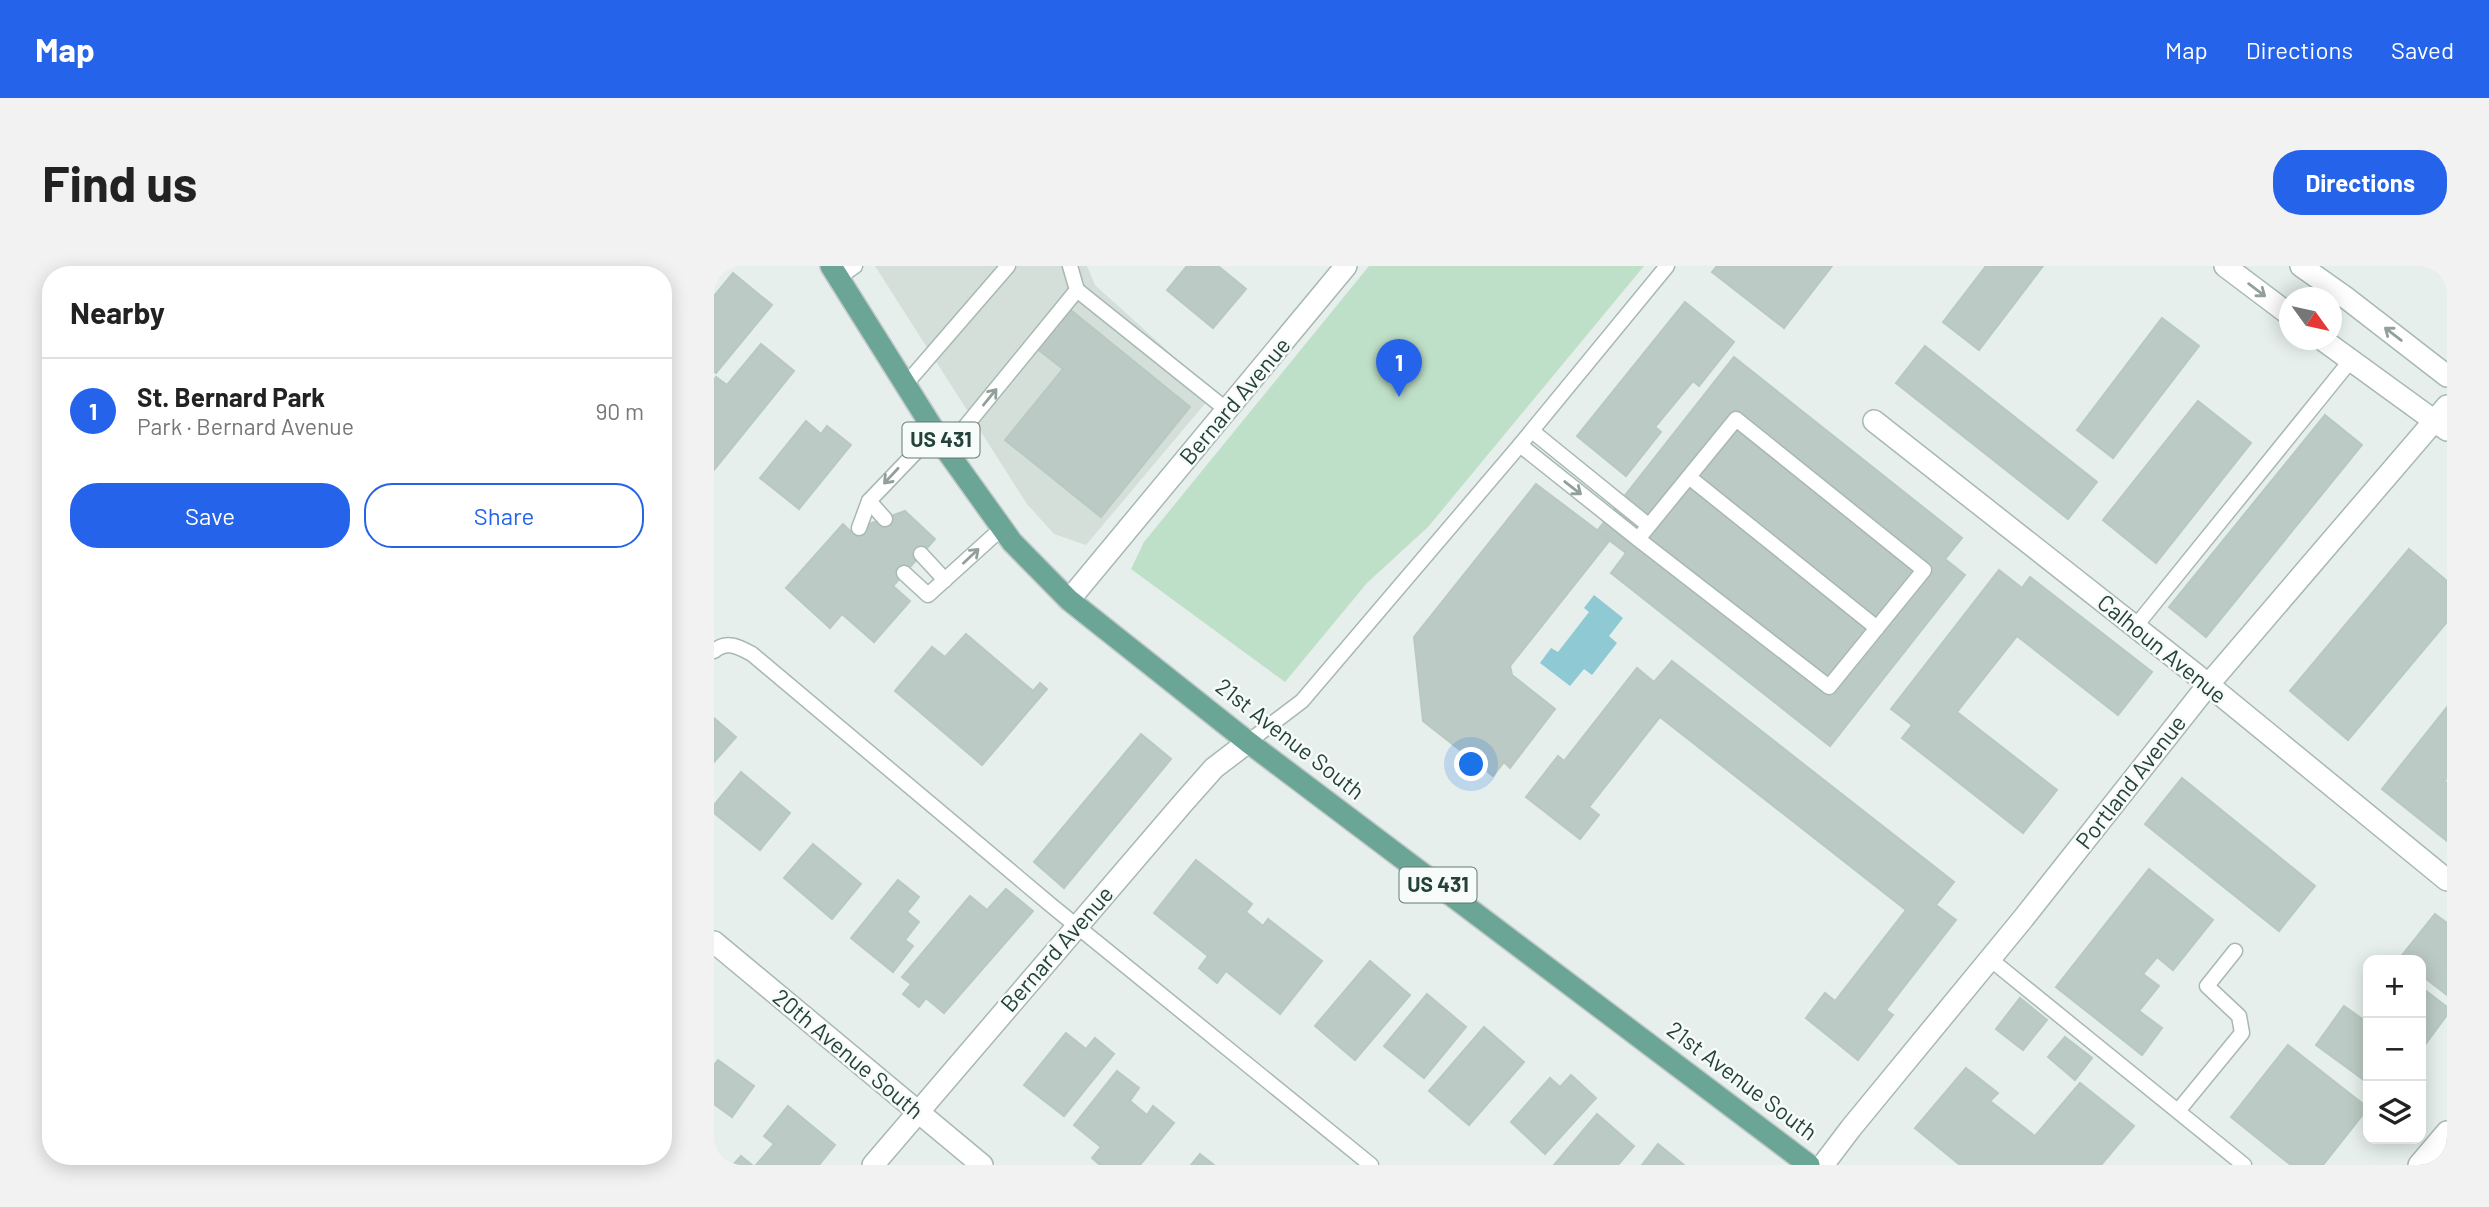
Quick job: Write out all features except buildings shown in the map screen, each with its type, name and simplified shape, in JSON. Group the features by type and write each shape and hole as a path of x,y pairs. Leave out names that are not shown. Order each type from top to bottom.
{"main road":[{"name":"21st Avenue South","path":"841,270 905,385 941,441 1012,542 1069,600 1248,742 1809,1165"}],"street":[{"name":"Bernard Avenue","path":"1069,600 1346,266"},
{"path":"2225,266 2279,307"},
{"path":"2301,266 2447,376"},
{"path":"2337,350 2443,419"},
{"name":"Portland Avenue","path":"1823,1165 2208,685 2443,419"},
{"name":"Calhoun Avenue","path":"1874,421 2208,685 2447,880"},
{"name":"Bernard Avenue","path":"873,1165 1214,768 1248,742"},
{"name":"20th Avenue South","path":"714,942 982,1165"},
{"path":"2424,1163 2447,1132"}],"lane":[{"path":"905,385 1009,266"},
{"path":"1070,266 1077,290 1227,410"},
{"path":"1248,742 1302,701 1520,445 1667,266"},
{"path":"859,528 869,500 941,441 1077,290"},
{"path":"2135,627 2351,360"},
{"path":"1520,445 1638,539 1829,687 1924,570 1736,419 1638,539"},
{"path":"1532,430 1648,526"},
{"path":"1689,477 1877,628"},
{"path":"869,500 885,519"},
{"path":"904,573 928,595 1002,528"},
{"path":"921,554 945,580"},
{"path":"714,651 719,647 736,645 752,654 1371,1165"},
{"path":"2178,1111 2242,1033 2239,1016 2207,986 2235,951"},
{"path":"1990,959 2244,1165"}],"shaded area":[{"path":"875,266 1087,266 1095,285 1214,393 1086,545 1054,534 1027,504"}],"green space":[{"path":"1369,266 1644,266 1428,527 1367,583 1285,682 1131,569 1144,542"}],"water":[{"path":"1594,595 1623,618 1609,636 1617,643 1592,675 1584,669 1570,686 1540,663 1551,648 1558,652 1589,612 1584,608"}],"place":[{"name":"St. Bernard Park","path":"1399,397"}]}
